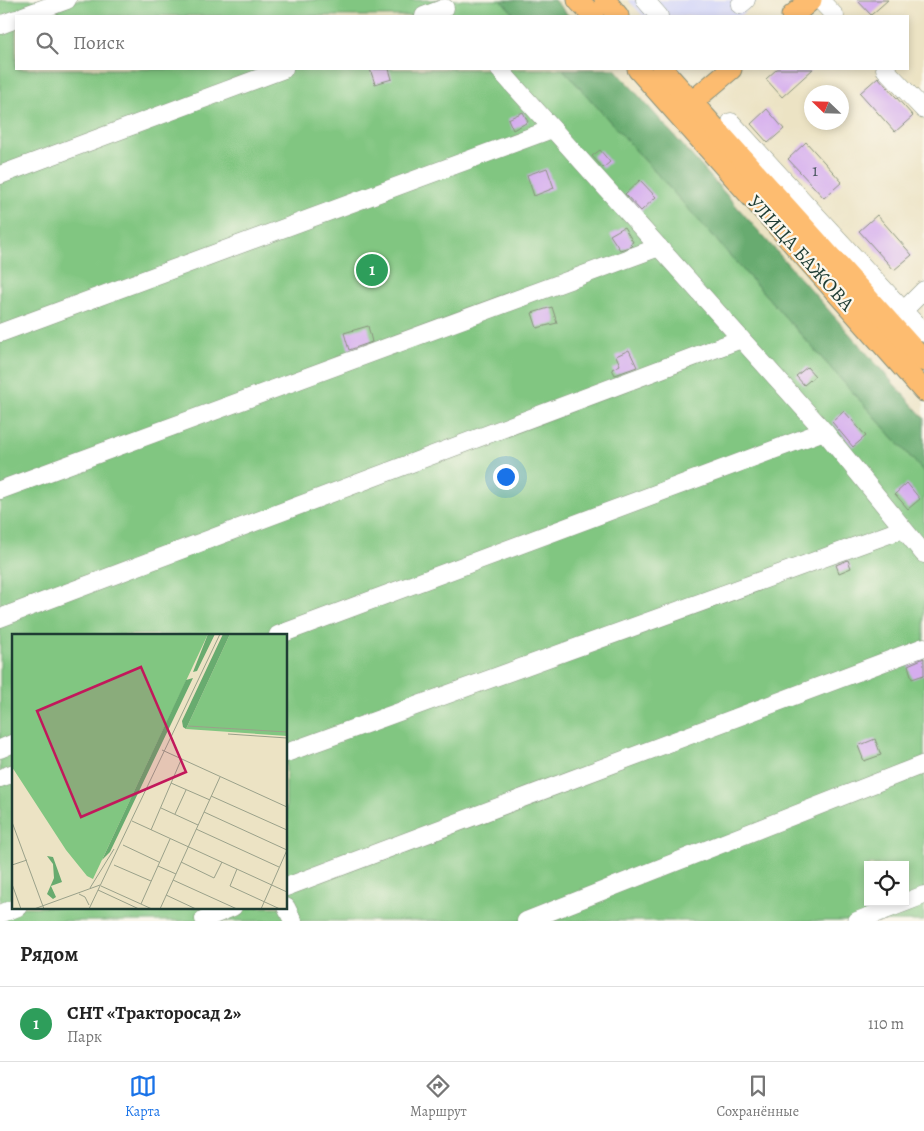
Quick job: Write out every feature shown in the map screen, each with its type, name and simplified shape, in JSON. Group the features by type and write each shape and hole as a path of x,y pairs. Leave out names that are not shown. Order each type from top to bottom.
{"main road":[{"path":"578,0 592,15"},
{"path":"605,0 617,15"},
{"path":"793,15 811,0"},
{"path":"639,70 685,109"},
{"path":"663,70 685,109"},
{"path":"685,109 730,70"},
{"name":"УЛИЦА БАЖОВА","path":"685,109 924,361"},
{"name":"УЛИЦА БАЖОВА","path":"685,109 924,391"}],"street":[{"path":"26,15 66,0"},
{"path":"645,0 658,15"},
{"path":"820,0 834,15"},
{"path":"427,15 445,8"},
{"path":"0,25 15,19"},
{"path":"0,175 281,70"},
{"path":"500,70 824,431 924,554"},
{"path":"886,70 924,110"},
{"path":"731,122 924,333"},
{"path":"0,333 552,129"},
{"path":"0,490 658,247"},
{"path":"903,311 924,290"},
{"path":"0,618 741,339"},
{"path":"281,634 824,431"},
{"path":"288,752 902,529"},
{"path":"288,886 924,648"},
{"path":"0,748 12,744"},
{"path":"526,921 924,764"},
{"path":"0,778 12,774"},
{"path":"857,921 924,895"},
{"path":"0,914 15,908"},
{"path":"204,919 232,908"},
{"path":"286,908 293,921"}],"shaded area":[{"path":"628,0 759,0 741,15 642,15"}],"green space":[{"path":"0,0 501,0 515,15 15,15 15,70 564,70 924,472 924,921 0,921"},
{"path":"501,0 554,0 568,15 515,15"},
{"path":"564,70 616,70 924,418 924,472"}],"building":[{"path":"857,0 888,0 871,15"},
{"path":"370,70 389,70 392,79 375,84"},
{"path":"776,70 812,70 782,97 766,79"},
{"path":"878,77 913,116 895,132 860,93"},
{"path":"767,109 784,129 768,143 751,124"},
{"path":"523,112 528,122 513,130 508,119"},
{"path":"806,142 842,182 824,198 788,159"},
{"path":"600,150 610,162 603,168 592,156"},
{"path":"547,168 554,188 534,196 527,175"},
{"path":"640,180 656,197 641,211 625,194"},
{"path":"877,215 912,255 894,270 859,231"},
{"path":"624,227 633,242 630,244 632,246 620,250 610,235"},
{"path":"552,307 557,323 537,328 532,313"},
{"path":"368,326 372,342 349,350 344,333"},
{"path":"629,350 637,367 615,375 612,369 620,365 616,356"},
{"path":"807,367 815,376 804,385 796,376"},
{"path":"844,411 866,436 853,447 832,422"},
{"path":"907,483 920,499 908,509 895,494"},
{"path":"848,560 851,568 839,573 836,565"},
{"path":"924,658 924,675 912,679 908,665"},
{"path":"875,739 881,755 864,761 858,746"}],"place":[{"name":"СНТ «Тракторосад 2»","path":"372,270"}]}
